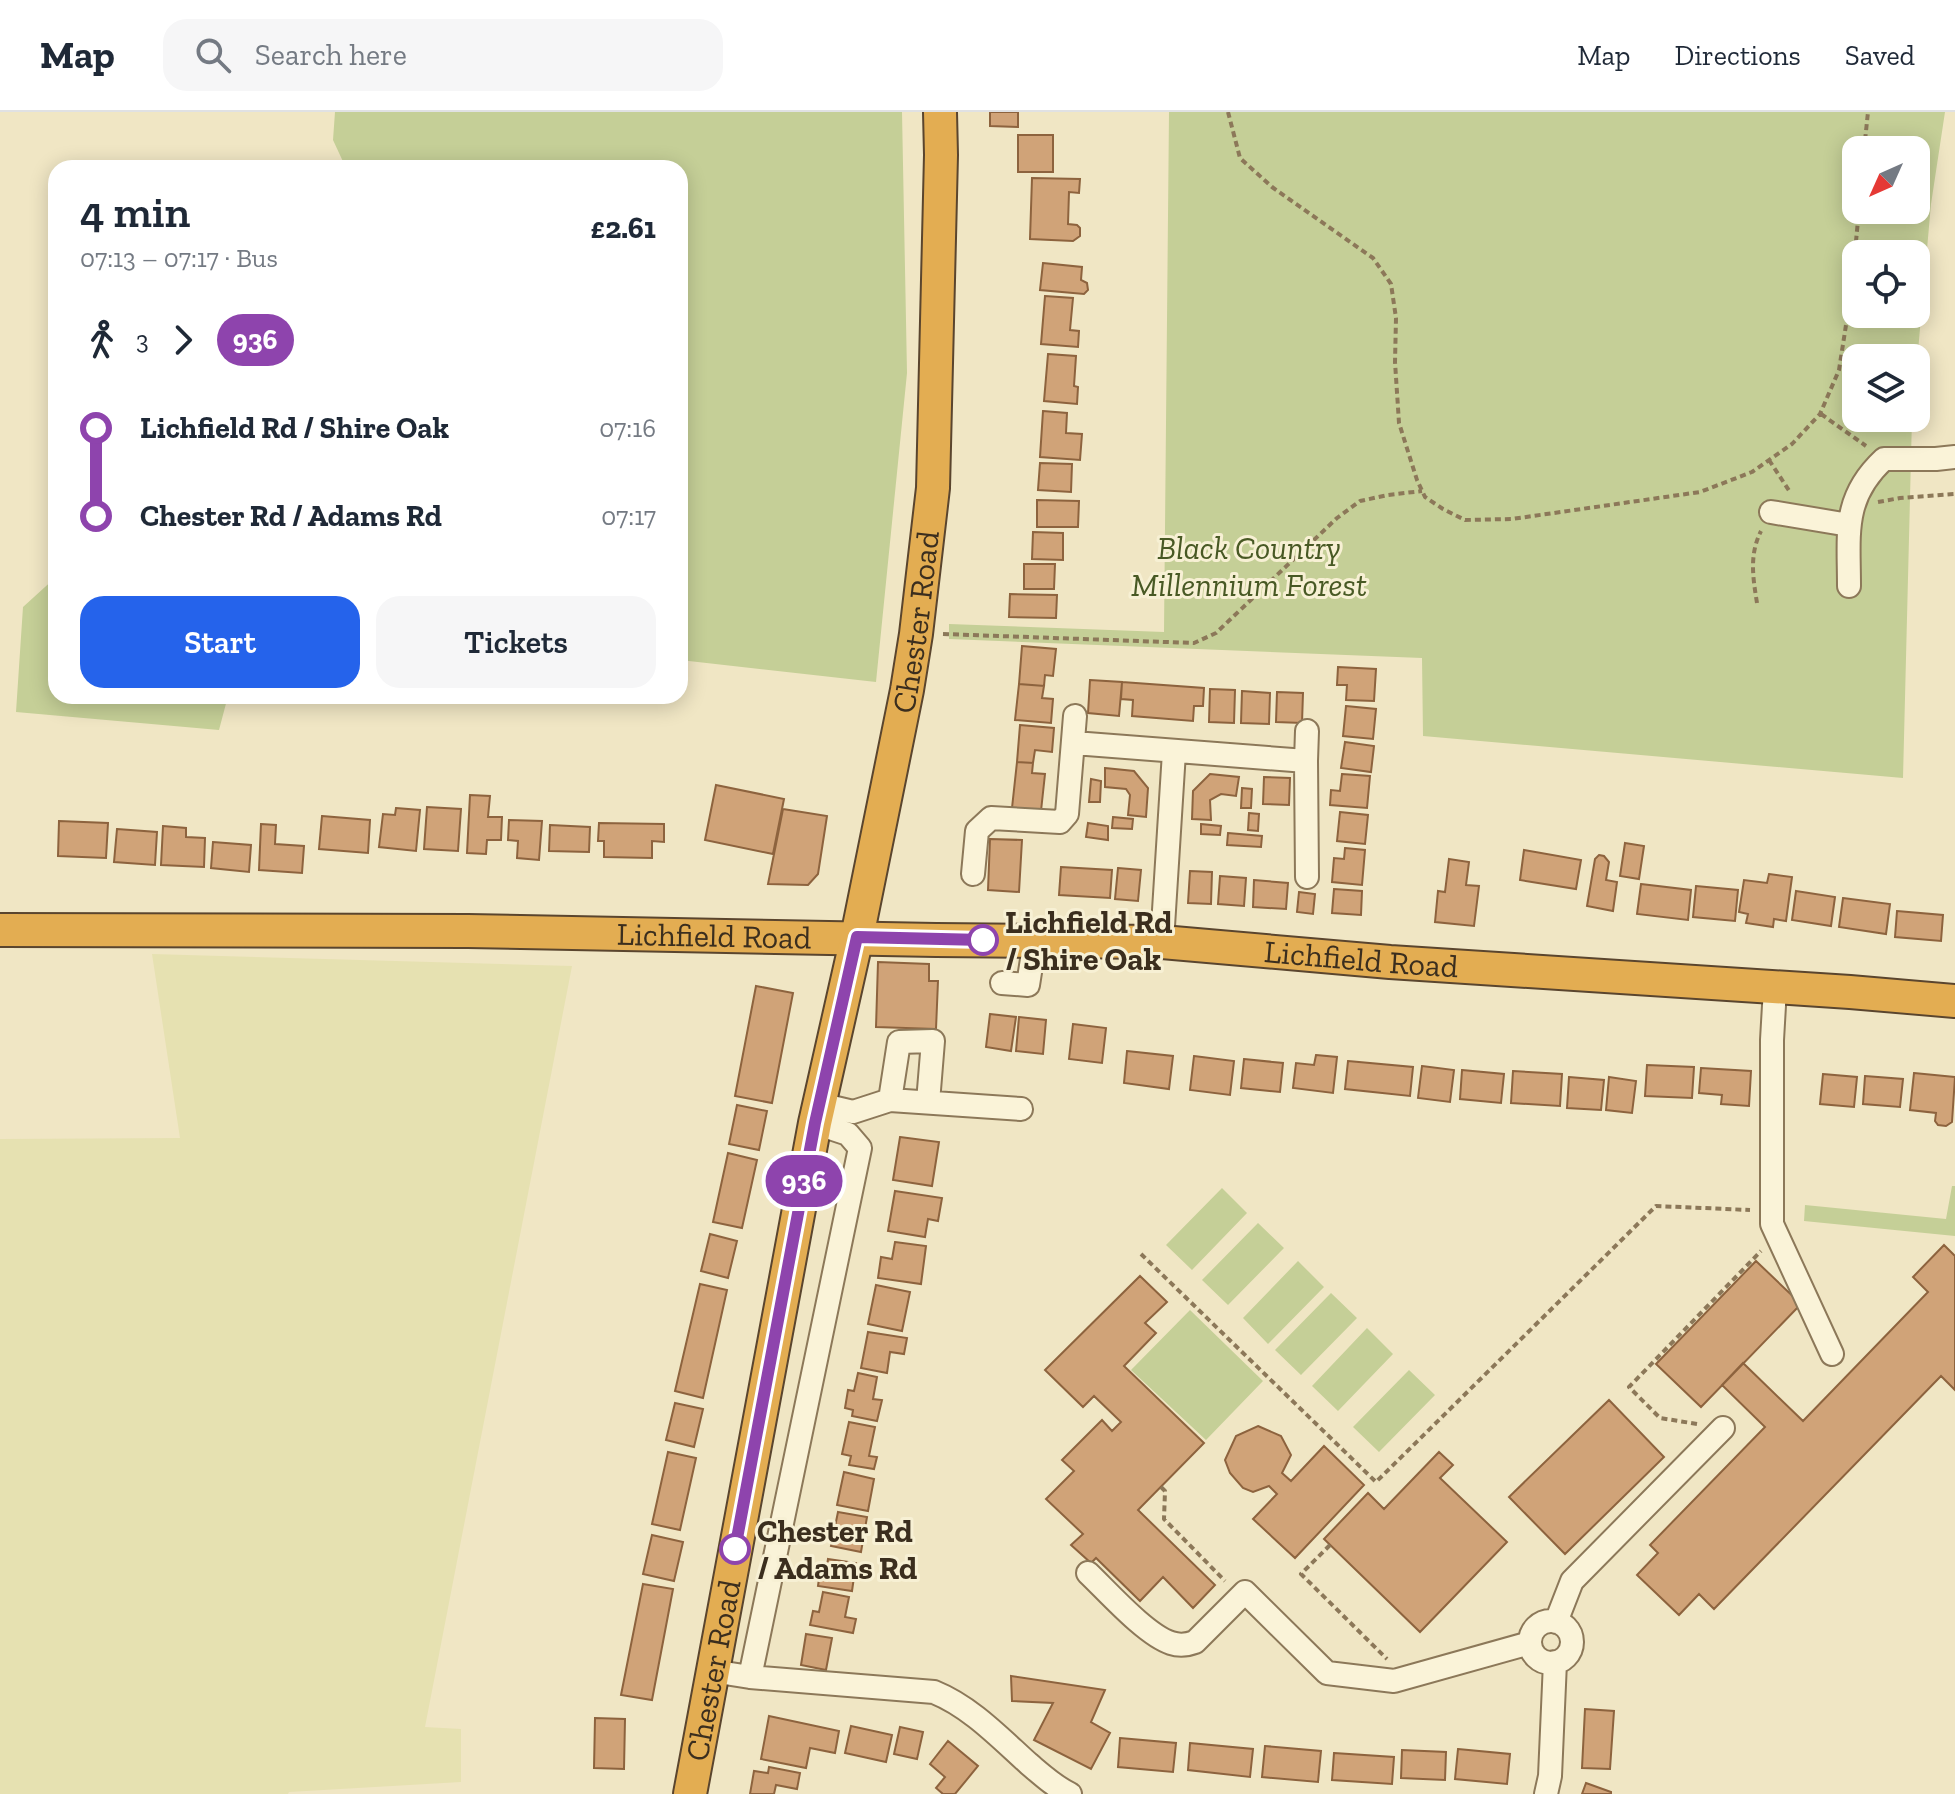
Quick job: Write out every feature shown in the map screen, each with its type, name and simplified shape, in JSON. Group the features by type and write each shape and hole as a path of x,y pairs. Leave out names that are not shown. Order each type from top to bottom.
{"highway":[{"name":"Chester Road","path":"690,1794 817,1114 857,937 916,634 933,488 940,112"},
{"name":"Lichfield Road","path":"0,930 468,931 1162,942 1390,962 1955,1001"}],"street":[{"path":"1849,586 1850,518 1859,489 1870,471 1884,459 1945,458"},
{"path":"1771,512 1850,518"},
{"path":"973,874 977,831 991,818 1060,822 1067,814 1075,716"},
{"path":"1307,731 1307,877"},
{"path":"1074,743 1306,761"},
{"path":"1162,942 1174,752"},
{"path":"1002,983 1028,985 1035,940"},
{"path":"1775,988 1772,1224 1832,1354"},
{"path":"890,1100 899,1042 933,1041 928,1102"},
{"path":"817,1114 853,1112 890,1100 1021,1109"},
{"name":"Chester Road","path":"750,1677 860,1148 848,1134 817,1114"},
{"path":"1556,1622 1572,1581 1723,1428"},
{"path":"1088,1573 1144,1626 1168,1643 1185,1646 1195,1642 1245,1592 1327,1673 1394,1681 1530,1643"},
{"path":"1546,1622 1556,1622 1569,1632 1571,1644 1566,1656 1548,1663 1535,1656 1530,1643 1534,1629 1546,1622"},
{"path":"1546,1794 1550,1776 1555,1662"},
{"path":"712,1671 934,1692 969,1712 1061,1792"}],"path":[{"path":"1228,112 1240,158 1272,187 1373,258 1391,284 1396,318 1399,423 1425,497 1465,520 1512,519 1700,492 1752,472 1792,444 1820,414 1839,370 1858,224"},
{"path":"1865,136 1868,112"},
{"path":"1820,414 1884,459"},
{"path":"1769,460 1806,517"},
{"path":"916,634 1194,643 1216,633 1337,518 1360,501 1422,491"},
{"path":"1850,518 1867,504 1955,494"},
{"path":"1757,603 1751,566 1758,536 1771,512"},
{"path":"1141,1254 1376,1482 1656,1206 1772,1211"},
{"path":"1723,1428 1660,1418 1629,1387 1762,1250 1780,1241"},
{"path":"1161,1487 1165,1491 1164,1519 1240,1597"},
{"path":"1330,1545 1301,1574 1406,1677"}],"shaded area":[{"path":"152,954 572,966 425,1727 461,1729 461,1782 288,1794 0,1794 0,1139 180,1138"}],"green space":[{"path":"335,112 902,112 907,373 876,682 688,661 688,160 342,160 333,140"},
{"name":"Black Country Millennium Forest","path":"1169,112 1945,112 1930,215 1930,136 1842,136 1842,224 1929,224 1928,240 1842,240 1842,328 1920,328 1919,344 1842,344 1842,432 1912,432 1903,778 1423,736 1422,658 949,639 949,624 1164,632"},
{"path":"48,584 48,704 226,704 219,730 16,712 23,607"},
{"path":"1952,1186 1955,1186 1955,1236 1804,1221 1805,1205 1946,1219"},
{"path":"1222,1188 1247,1213 1192,1270 1166,1245"},
{"path":"1258,1223 1284,1248 1228,1305 1202,1280"},
{"path":"1298,1261 1324,1287 1268,1344 1243,1318"},
{"path":"1331,1293 1357,1318 1301,1375 1275,1350"},
{"path":"1190,1310 1263,1381 1206,1440 1131,1370"},
{"path":"1367,1328 1393,1354 1338,1411 1312,1386"},
{"path":"1409,1370 1435,1395 1379,1452 1353,1427"}],"building":[{"path":"990,112 1018,112 1018,127 990,126"},
{"path":"1018,135 1053,135 1053,172 1018,172"},
{"path":"1032,178 1080,179 1079,193 1069,192 1068,224 1080,228 1080,236 1073,241 1030,239"},
{"path":"1043,263 1082,267 1081,280 1087,283 1088,290 1084,294 1040,290"},
{"path":"1045,296 1073,298 1070,330 1079,331 1078,347 1041,344"},
{"path":"1048,354 1076,356 1074,386 1078,387 1077,404 1044,401"},
{"path":"1043,411 1067,413 1066,433 1082,434 1080,460 1040,457"},
{"path":"1040,463 1072,464 1071,492 1038,490"},
{"path":"1037,500 1079,501 1078,527 1037,527"},
{"path":"1033,532 1063,533 1063,560 1032,559"},
{"path":"1024,564 1055,564 1054,589 1024,589"},
{"path":"1010,594 1057,595 1056,618 1009,617"},
{"path":"1022,646 1056,649 1053,676 1045,675 1044,686 1019,684"},
{"path":"1338,667 1376,669 1374,701 1346,700 1347,685 1337,685"},
{"path":"1090,680 1122,682 1119,716 1088,713"},
{"path":"1122,682 1204,688 1203,706 1194,706 1193,721 1132,716 1133,700 1121,699"},
{"path":"1019,684 1044,686 1042,698 1053,699 1051,723 1015,720"},
{"path":"1210,689 1235,690 1234,723 1209,722"},
{"path":"1242,691 1270,693 1269,724 1241,723"},
{"path":"1277,692 1303,693 1302,723 1276,722"},
{"path":"1346,706 1376,709 1373,739 1343,736"},
{"path":"1020,725 1054,728 1052,752 1035,750 1033,763 1017,762"},
{"path":"1345,742 1374,746 1371,772 1341,768"},
{"path":"1017,762 1033,763 1032,773 1045,774 1041,811 1012,808"},
{"path":"1105,768 1134,771 1148,788 1146,817 1128,815 1130,795 1126,789 1105,787"},
{"path":"1210,774 1239,777 1236,796 1221,794 1210,800 1211,820 1192,819 1193,791"},
{"path":"1342,774 1370,776 1367,808 1330,805 1331,790 1340,791"},
{"path":"1264,777 1290,778 1289,805 1263,804"},
{"path":"1091,779 1101,781 1100,802 1089,802"},
{"path":"716,785 784,799 773,854 705,840"},
{"path":"1242,788 1252,789 1251,808 1241,808"},
{"path":"470,795 490,796 488,817 502,817 501,840 487,840 486,854 467,853"},
{"path":"427,807 461,809 458,851 424,849"},
{"path":"396,808 420,810 416,851 379,847 383,814 395,815"},
{"path":"783,809 827,816 818,874 808,885 768,884"},
{"path":"1340,812 1368,815 1365,844 1337,841"},
{"path":"1249,813 1259,814 1258,831 1248,830"},
{"path":"322,816 370,820 368,853 319,849"},
{"path":"1113,817 1133,819 1132,829 1112,828"},
{"path":"509,820 542,821 539,860 517,858 518,841 508,840"},
{"path":"59,821 108,823 106,858 58,856"},
{"path":"599,823 664,824 664,842 652,841 652,858 604,857 604,841 598,841"},
{"path":"1088,823 1108,826 1108,840 1086,837"},
{"path":"261,824 276,825 275,844 304,846 302,873 259,870"},
{"path":"1201,824 1221,826 1220,835 1201,834"},
{"path":"550,825 590,827 589,852 549,851"},
{"path":"163,826 186,828 186,837 205,838 204,867 161,865"},
{"path":"117,829 157,832 155,865 114,862"},
{"path":"1228,833 1262,836 1261,847 1227,845"},
{"path":"990,839 1022,840 1019,892 988,890"},
{"path":"213,842 251,845 249,872 211,868"},
{"path":"1625,843 1644,846 1639,879 1620,876"},
{"path":"1345,848 1365,850 1362,885 1332,882 1334,858 1344,859"},
{"path":"1524,850 1581,860 1576,889 1520,880"},
{"path":"1599,855 1609,862 1606,880 1617,882 1613,911 1587,906 1595,859"},
{"path":"1449,859 1469,862 1466,885 1479,886 1474,926 1435,922 1438,891 1445,892"},
{"path":"1061,867 1112,870 1110,898 1059,895"},
{"path":"1118,868 1141,870 1138,901 1115,899"},
{"path":"1190,871 1212,872 1211,904 1188,903"},
{"path":"1769,874 1792,877 1786,921 1774,919 1773,927 1746,923 1748,914 1739,912 1744,880 1767,883"},
{"path":"1220,876 1246,878 1244,906 1218,904"},
{"path":"1254,880 1288,883 1286,909 1253,907"},
{"path":"1641,884 1691,890 1688,920 1637,914"},
{"path":"1696,886 1738,890 1735,921 1693,917"},
{"path":"1334,889 1362,891 1361,915 1332,913"},
{"path":"1796,891 1835,897 1831,926 1792,920"},
{"path":"1299,892 1315,894 1313,914 1297,912"},
{"path":"1843,898 1890,904 1886,934 1839,927"},
{"path":"1897,911 1943,915 1941,941 1895,937"},
{"path":"878,962 929,964 929,981 938,981 936,1029 876,1027"},
{"path":"756,986 793,993 772,1103 735,1096"},
{"path":"990,1014 1016,1017 1011,1051 986,1047"},
{"path":"1019,1017 1046,1020 1043,1054 1016,1051"},
{"path":"1073,1024 1106,1028 1102,1063 1069,1059"},
{"path":"1127,1051 1173,1056 1169,1089 1124,1083"},
{"path":"1316,1055 1337,1057 1333,1093 1293,1088 1296,1063 1314,1065"},
{"path":"1194,1056 1234,1061 1230,1095 1190,1090"},
{"path":"1244,1059 1283,1063 1280,1092 1241,1088"},
{"path":"1348,1061 1413,1067 1410,1096 1345,1089"},
{"path":"1647,1065 1694,1067 1692,1098 1645,1096"},
{"path":"1422,1066 1454,1070 1450,1102 1418,1098"},
{"path":"1701,1068 1751,1071 1749,1106 1721,1104 1722,1095 1699,1093"},
{"path":"1462,1070 1504,1074 1501,1103 1460,1099"},
{"path":"1513,1071 1562,1074 1560,1106 1511,1103"},
{"path":"1914,1073 1955,1077 1952,1122 1946,1126 1938,1125 1936,1113 1910,1110"},
{"path":"1823,1074 1857,1077 1854,1107 1820,1104"},
{"path":"1865,1076 1903,1079 1900,1107 1863,1104"},
{"path":"1569,1077 1604,1080 1601,1110 1567,1108"},
{"path":"1609,1077 1636,1081 1632,1113 1606,1110"},
{"path":"737,1105 767,1111 759,1150 729,1144"},
{"path":"900,1137 939,1142 932,1186 893,1180"},
{"path":"728,1153 757,1160 742,1228 713,1222"},
{"path":"895,1191 942,1198 938,1221 928,1219 925,1237 888,1231"},
{"path":"710,1234 737,1241 728,1278 701,1271"},
{"path":"895,1242 926,1246 921,1284 878,1278 881,1257 892,1259"},
{"path":"1944,1245 1955,1256 1955,1390 1941,1376 1714,1609 1699,1594 1679,1615 1637,1575 1658,1553 1650,1545 1765,1427 1722,1385 1743,1363 1803,1421 1928,1292 1913,1277"},
{"path":"1756,1261 1801,1304 1701,1407 1656,1364"},
{"path":"1140,1276 1167,1302 1145,1323 1156,1333 1124,1366 1204,1443 1138,1510 1215,1585 1193,1608 1163,1577 1140,1601 1096,1558 1091,1563 1071,1545 1083,1534 1046,1499 1074,1471 1062,1460 1102,1420 1112,1431 1121,1422 1094,1396 1083,1407 1045,1370"},
{"path":"700,1284 727,1290 703,1398 675,1391"},
{"path":"876,1285 910,1292 902,1331 868,1324"},
{"path":"868,1332 907,1338 904,1354 890,1352 887,1373 861,1368"},
{"path":"858,1373 877,1377 873,1399 882,1400 877,1421 852,1416 853,1410 845,1408 848,1390 854,1391"},
{"path":"1609,1400 1664,1457 1565,1554 1509,1497"},
{"path":"675,1403 703,1409 694,1447 666,1440"},
{"path":"849,1422 875,1427 869,1456 877,1457 874,1469 849,1465 851,1456 842,1454"},
{"path":"1258,1426 1281,1436 1291,1455 1282,1473 1291,1481 1324,1446 1364,1485 1295,1558 1253,1519 1277,1494 1269,1486 1253,1492 1243,1488 1230,1473 1225,1460 1236,1436"},
{"path":"668,1452 696,1458 680,1530 652,1524"},
{"path":"1439,1452 1453,1465 1440,1478 1507,1542 1420,1632 1324,1539 1368,1493 1384,1509"},
{"path":"844,1472 874,1479 868,1511 837,1505"},
{"path":"838,1512 867,1517 861,1552 831,1546"},
{"path":"652,1535 683,1542 674,1581 643,1574"},
{"path":"828,1559 856,1563 852,1591 818,1586 820,1571 826,1572"},
{"path":"643,1584 673,1589 652,1700 621,1695"},
{"path":"823,1592 849,1597 845,1617 856,1619 853,1633 810,1625 813,1611 819,1612"},
{"path":"806,1634 832,1638 826,1670 801,1665"},
{"path":"1011,1676 1105,1690 1091,1722 1110,1733 1091,1769 1034,1740 1053,1703 1012,1701"},
{"path":"1585,1709 1614,1711 1610,1769 1582,1768"},
{"path":"769,1716 839,1731 835,1753 810,1748 806,1768 761,1759"},
{"path":"595,1718 625,1719 624,1769 594,1768"},
{"path":"851,1726 892,1735 886,1762 845,1753"},
{"path":"900,1727 923,1732 917,1759 894,1754"},
{"path":"1120,1738 1176,1743 1173,1772 1118,1767"},
{"path":"948,1741 978,1766 955,1794 943,1794 936,1788 945,1777 930,1764"},
{"path":"1190,1743 1253,1749 1250,1777 1188,1770"},
{"path":"1265,1746 1321,1751 1318,1782 1262,1777"},
{"path":"1458,1749 1510,1754 1507,1784 1455,1779"},
{"path":"1402,1750 1446,1752 1445,1780 1401,1778"},
{"path":"1334,1753 1394,1757 1392,1784 1332,1780"},
{"path":"769,1767 800,1773 797,1789 776,1785 774,1794 750,1794 754,1771 768,1773"},
{"path":"1586,1783 1611,1792 1611,1794 1582,1794"}],"bus line":[{"name":"936","path":"735,1549 815,1123 857,937 983,940"}],"place":[{"name":"Lichfield Rd / Shire Oak","path":"983,940"},
{"name":"Chester Rd / Adams Rd","path":"735,1549"}]}
